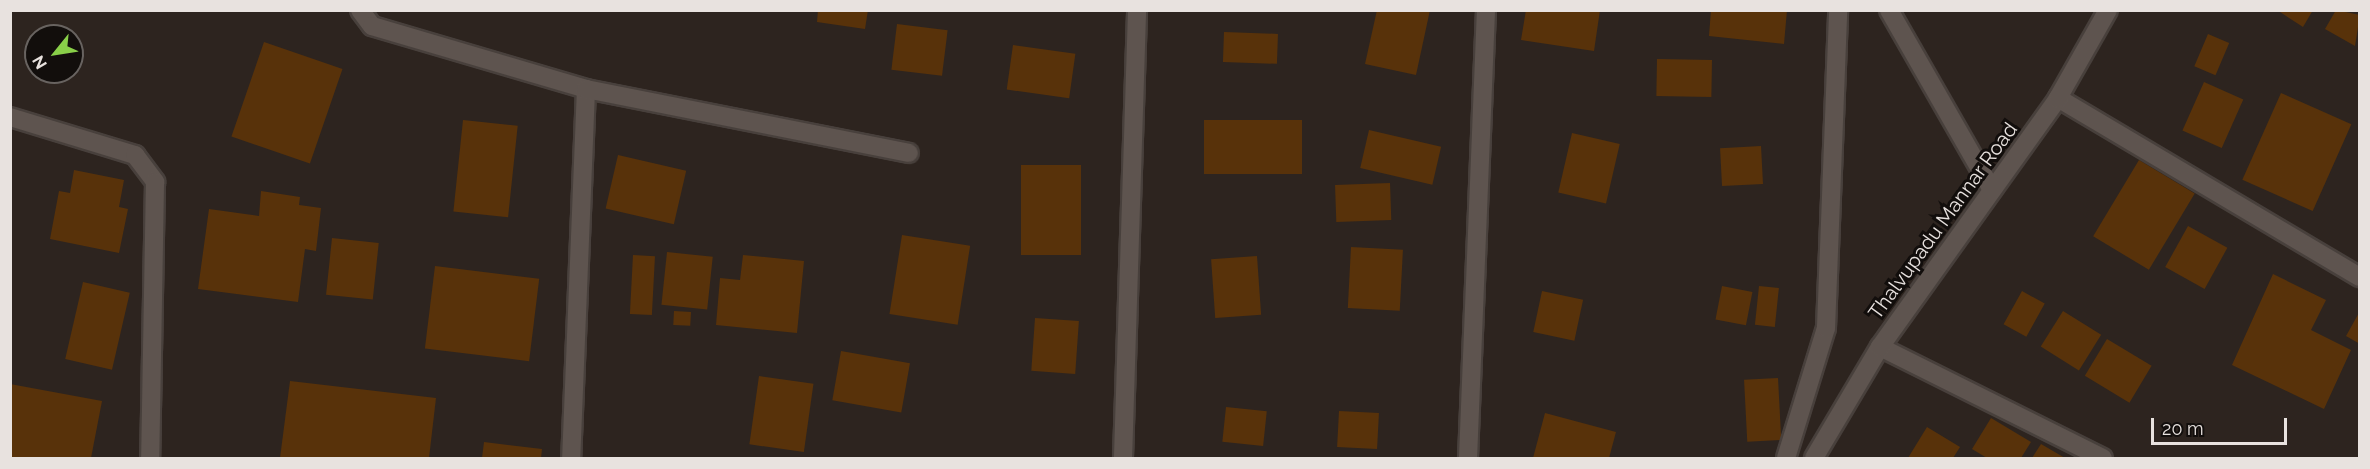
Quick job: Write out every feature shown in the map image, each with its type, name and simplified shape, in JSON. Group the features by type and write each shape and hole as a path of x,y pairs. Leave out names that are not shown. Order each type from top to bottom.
{"street":[{"path":"360,10 372,26 586,89 909,153"},
{"path":"1123,459 1137,10"},
{"path":"1468,459 1486,10"},
{"path":"1786,459 1826,328 1838,10"},
{"path":"1889,10 1992,190"},
{"name":"Thalvupadu Mannar Road","path":"1814,459 1880,347 2058,98 2108,10"},
{"path":"571,459 586,89"},
{"path":"2058,98 2360,277"},
{"path":"10,117 135,155 155,182 150,459"},
{"path":"1880,347 2103,459"}],"building":[{"path":"818,10 868,10 865,29 817,22"},
{"path":"1377,10 1430,10 1416,75 1365,64"},
{"path":"1526,10 1600,10 1594,51 1521,40"},
{"path":"1711,10 1787,10 1784,44 1709,36"},
{"path":"2277,10 2313,10 2303,27"},
{"path":"2336,10 2360,15 2355,46 2325,29"},
{"path":"897,24 948,30 942,76 891,70"},
{"path":"1224,32 1278,34 1277,64 1223,62"},
{"path":"2208,34 2229,43 2215,75 2194,66"},
{"path":"264,42 342,69 310,164 231,137"},
{"path":"1013,45 1075,54 1069,98 1007,90"},
{"path":"1657,59 1712,60 1711,97 1656,96"},
{"path":"2204,82 2243,99 2222,148 2182,130"},
{"path":"2281,93 2351,124 2313,211 2242,180"},
{"path":"463,120 518,126 508,217 453,211"},
{"path":"1204,120 1302,120 1302,174 1204,174"},
{"path":"1369,130 1441,147 1432,185 1360,168"},
{"path":"1572,133 1620,144 1606,203 1558,192"},
{"path":"1761,146 1763,184 1722,186 1720,148"},
{"path":"618,155 686,171 674,224 606,209"},
{"path":"2139,160 2195,193 2149,270 2093,236"},
{"path":"1021,165 1081,165 1081,255 1021,255"},
{"path":"74,170 124,180 119,207 128,209 119,253 50,239 59,191 70,193"},
{"path":"1390,183 1391,220 1336,222 1335,185"},
{"path":"261,191 300,197 299,205 321,208 316,251 305,249 298,302 198,289 209,209 259,216"},
{"path":"2188,226 2227,248 2205,289 2165,267"},
{"path":"902,235 970,246 958,325 889,314"},
{"path":"332,238 379,243 373,300 326,295"},
{"path":"1351,247 1403,250 1400,311 1348,308"},
{"path":"667,252 713,257 707,310 661,305"},
{"path":"633,255 655,256 652,315 630,314"},
{"path":"743,255 804,261 797,333 716,325 720,278 740,280"},
{"path":"1257,256 1261,315 1215,318 1211,259"},
{"path":"435,266 539,279 529,361 425,348"},
{"path":"2273,274 2326,300 2311,330 2351,350 2324,409 2232,365"},
{"path":"83,282 130,293 112,370 65,359"},
{"path":"1722,286 1752,292 1746,325 1716,319"},
{"path":"1759,286 1779,288 1775,327 1755,325"},
{"path":"1542,291 1583,300 1574,341 1533,332"},
{"path":"2022,291 2045,304 2026,337 2004,324"},
{"path":"674,311 691,312 690,326 673,325"},
{"path":"2063,311 2101,335 2079,370 2041,347"},
{"path":"2360,311 2360,344 2346,336"},
{"path":"1035,318 1079,321 1075,374 1031,371"},
{"path":"2107,339 2152,366 2129,403 2085,376"},
{"path":"841,351 910,363 901,412 832,400"},
{"path":"759,376 813,384 804,452 749,444"},
{"path":"1778,378 1781,440 1747,442 1744,380"},
{"path":"290,381 436,398 429,458 280,458"},
{"path":"10,384 102,401 91,458 10,458"},
{"path":"1226,407 1267,411 1263,446 1222,442"},
{"path":"1339,411 1379,413 1377,449 1337,447"},
{"path":"1545,413 1616,432 1609,458 1533,458"},
{"path":"1991,418 2031,442 2021,458 1987,458 1972,449"},
{"path":"1927,427 1960,447 1953,458 1908,458"},
{"path":"484,442 542,449 541,458 482,458"},
{"path":"2041,444 2065,458 2032,458"}]}
